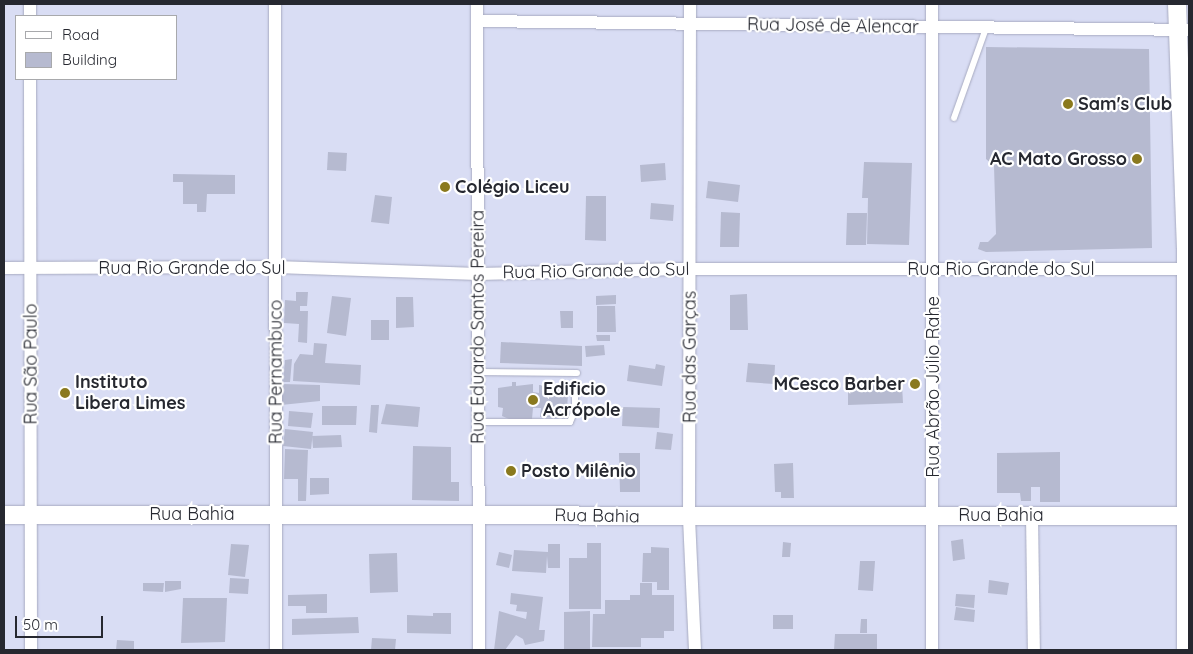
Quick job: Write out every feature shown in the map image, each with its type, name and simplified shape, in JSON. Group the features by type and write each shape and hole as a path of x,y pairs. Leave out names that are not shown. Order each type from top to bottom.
{"main road":[{"path":"1177,4 1183,30 1187,269 1188,516 1186,650"},
{"name":"Rua Bahia","path":"4,515 478,514 689,518 932,514 1188,516"}],"street":[{"name":"Rua Pernambuco","path":"276,4 276,650"},
{"name":"Rua Eduardo Santos Pereira","path":"477,4 479,650"},
{"name":"Rua das Garças","path":"690,4 689,518 695,650"},
{"name":"Rua Abrão Júlio Rahe","path":"932,4 932,650"},
{"name":"Rua José de Alencar","path":"478,21 1183,30"},
{"name":"Rua São Paulo","path":"30,80 31,650"},
{"name":"Rua Rio Grande do Sul","path":"4,268 276,267 478,274 690,269 1187,269"},
{"path":"1032,515 1034,650"}],"lane":[{"path":"954,118 986,28"},
{"path":"478,372 577,373"},
{"path":"478,422 570,422 575,410 575,391"}],"building":[{"name":"Sam's Club","path":"986,47 1149,49 1152,248 986,252 978,249 980,242 988,242 996,234 994,166 986,159"},
{"path":"328,152 347,153 346,171 327,170"},
{"path":"864,162 912,163 909,245 867,244 868,198 862,198"},
{"path":"665,163 666,180 641,182 640,165"},
{"path":"173,174 235,175 235,194 207,194 206,212 197,212 197,204 183,204 183,182 173,182"},
{"path":"708,181 740,185 738,202 706,198"},
{"path":"375,195 392,197 389,224 371,222"},
{"path":"586,196 606,196 606,241 585,240"},
{"path":"651,203 674,205 673,221 650,219"},
{"path":"721,212 740,213 739,247 720,247"},
{"path":"847,213 867,213 866,245 846,245"},
{"path":"296,292 308,292 307,306 300,306 300,311 308,311 307,343 298,342 299,324 284,323 285,300 296,301"},
{"path":"747,294 748,330 730,330 730,295"},
{"path":"616,295 616,304 596,305 596,296"},
{"path":"332,296 351,298 346,336 327,333"},
{"path":"396,297 413,297 414,327 396,328"},
{"path":"597,306 615,306 616,332 597,332"},
{"path":"560,311 573,311 573,328 561,328"},
{"path":"371,320 389,320 389,340 371,340"},
{"path":"596,335 610,335 610,341 597,341"},
{"path":"501,342 582,346 582,366 500,363"},
{"path":"314,343 327,344 325,363 361,365 360,385 293,381 294,364 300,354 313,355"},
{"path":"604,345 605,355 586,357 585,346"},
{"path":"292,359 290,382 283,382 285,360"},
{"path":"748,363 775,365 774,384 746,382"},
{"path":"656,364 665,366 662,386 627,381 629,365 655,369"},
{"name":"Edificio Acrópole","path":"512,382 516,382 516,386 533,384 533,392 539,393 539,385 559,386 559,393 568,394 567,409 559,408 559,418 540,417 541,408 533,408 532,419 511,420 502,416 503,408 498,407 498,388 512,386"},
{"path":"282,384 320,385 320,401 281,405"},
{"path":"902,385 903,403 848,405 848,386"},
{"path":"386,404 420,407 418,427 381,424"},
{"path":"371,405 379,405 377,433 369,432"},
{"path":"322,406 357,406 356,425 322,425"},
{"path":"623,407 660,408 659,428 622,426"},
{"path":"289,411 313,413 311,428 288,426"},
{"path":"285,429 313,432 311,449 283,446"},
{"path":"657,432 673,434 671,450 655,449"},
{"path":"341,435 342,447 313,448 312,436"},
{"path":"413,446 451,447 451,482 459,482 459,501 412,500"},
{"path":"285,449 308,450 306,501 298,501 298,479 284,479"},
{"path":"1060,452 1060,502 1040,502 1040,487 1031,487 1031,501 1021,501 1020,493 997,493 997,453"},
{"path":"619,453 640,453 640,492 620,492"},
{"path":"793,463 794,498 781,498 781,492 775,492 774,464"},
{"path":"310,478 329,478 329,494 310,495"},
{"path":"963,539 965,559 953,561 951,541"},
{"path":"783,542 791,543 790,557 782,557"},
{"path":"587,543 601,543 601,609 569,609 569,558 587,558"},
{"path":"231,544 249,545 245,577 228,575"},
{"path":"548,544 560,544 560,568 548,568 547,556 546,573 512,571 514,550 548,552"},
{"path":"651,547 669,548 669,590 657,590 657,582 642,582 643,553 651,553"},
{"path":"499,552 512,555 509,568 496,565"},
{"path":"397,553 398,592 370,593 369,554"},
{"path":"860,561 875,561 873,591 858,590"},
{"path":"230,578 249,579 248,594 229,593"},
{"path":"989,580 1009,583 1007,595 988,593"},
{"path":"165,581 181,581 181,589 165,592"},
{"path":"143,583 164,583 163,592 143,591"},
{"path":"640,583 652,583 652,595 674,595 674,631 664,631 664,638 641,638 641,647 592,647 593,614 605,614 605,600 630,600 630,595 640,595"},
{"path":"511,593 543,597 539,630 545,630 544,641 525,645 523,639 516,635 505,650 494,650 499,611 526,619 527,612 516,611 517,605 510,604"},
{"path":"327,594 327,613 306,613 306,606 288,606 288,595"},
{"path":"956,594 975,595 974,608 955,606"},
{"path":"183,598 227,598 225,642 181,643"},
{"path":"956,607 975,610 974,622 954,620"},
{"path":"590,611 590,650 564,650 564,612"},
{"path":"433,613 451,613 451,634 407,633 407,615 433,616"},
{"path":"773,615 793,615 793,629 773,629"},
{"path":"358,617 359,633 292,635 292,619"},
{"path":"861,619 867,619 867,633 860,633"},
{"path":"835,634 877,634 877,650 834,650"},
{"path":"372,638 396,639 395,650 371,650"},
{"path":"117,640 134,641 134,650 116,650"}],"place":[{"name":"Sam's Club","path":"1068,104"},
{"name":"AC Mato Grosso","path":"1137,159"},
{"name":"Colégio Liceu","path":"445,187"},
{"name":"MCesco Barber","path":"915,384"},
{"name":"Instituto Libera Limes","path":"65,393"},
{"name":"Edificio Acrópole","path":"533,400"},
{"name":"Posto Milênio","path":"511,471"}]}
